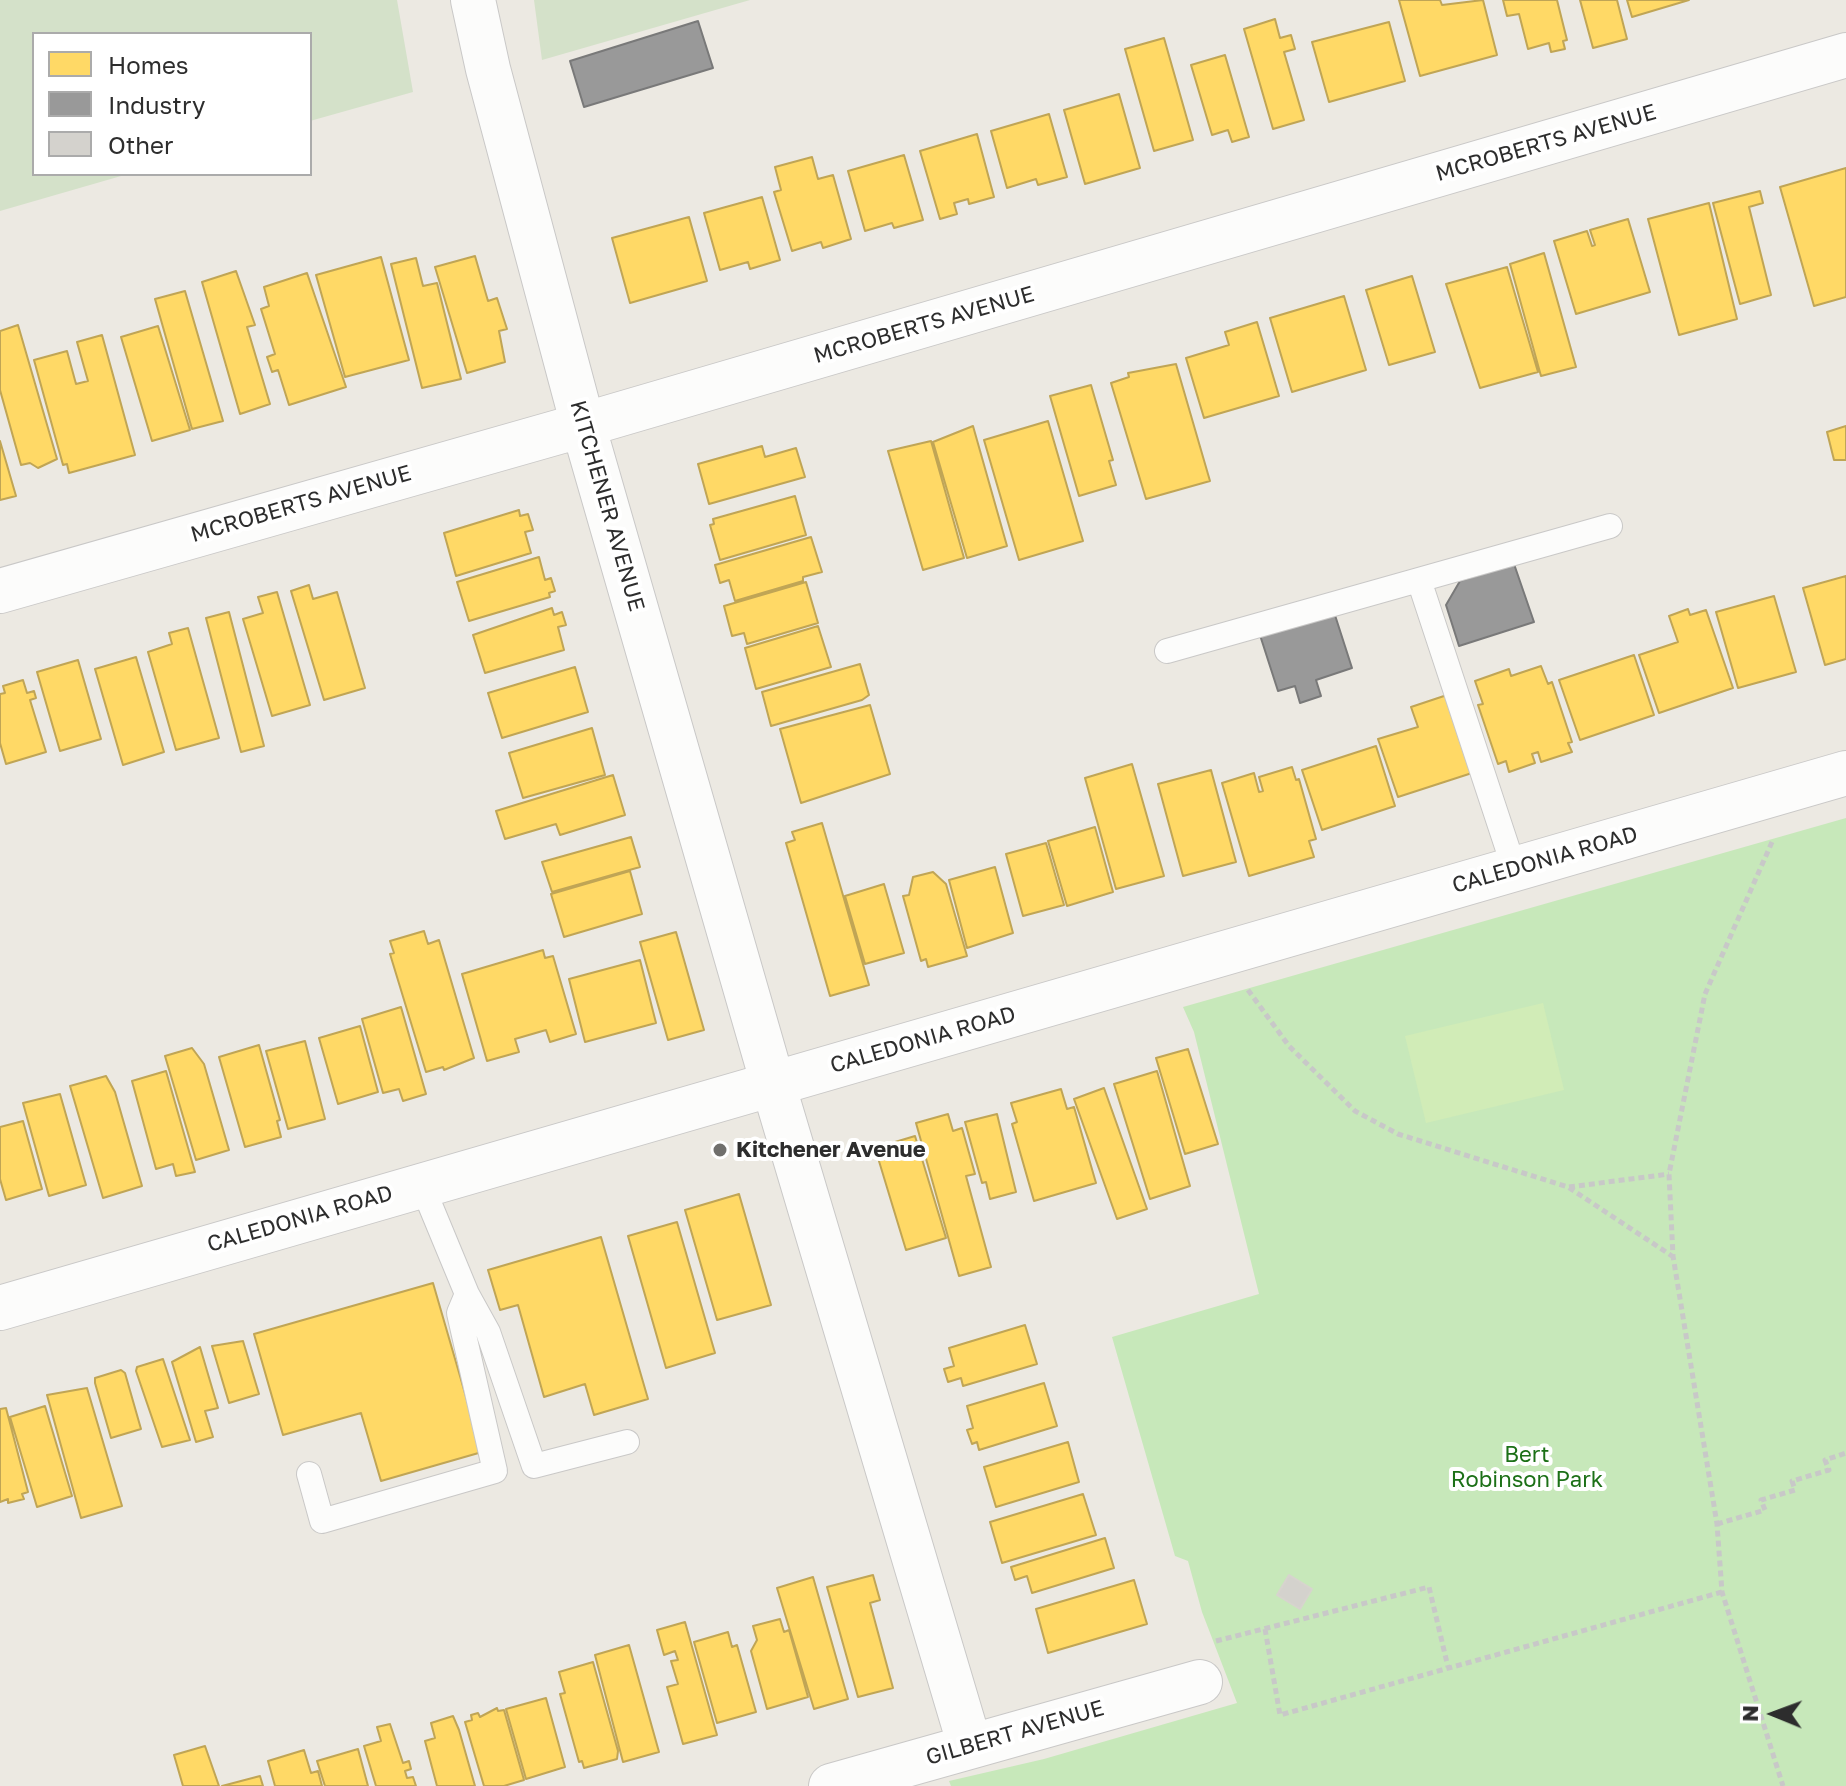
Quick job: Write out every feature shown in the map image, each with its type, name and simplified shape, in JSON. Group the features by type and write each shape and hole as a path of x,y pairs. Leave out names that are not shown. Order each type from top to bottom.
{"street":[{"name":"KITCHENER AVENUE","path":"473,0 488,69 583,425 773,1084 970,1746"},
{"name":"MCROBERTS AVENUE","path":"0,591 583,425 1846,55"},
{"name":"CALEDONIA ROAD","path":"0,1308 421,1183 1846,773"},
{"name":"GILBERT AVENUE","path":"831,1786 1200,1682"}],"lane":[{"path":"1167,651 1610,526"},
{"path":"1419,580 1514,868"},
{"path":"421,1183 467,1294 488,1332 534,1466 627,1442"},
{"path":"309,1474 322,1521 495,1471 459,1313 467,1294"}],"path":[{"path":"1783,1786 1722,1592 1717,1524 1673,1256 1669,1174 1705,994 1797,787"},
{"path":"1245,985 1289,1046 1355,1111 1398,1134 1568,1187 1673,1256"},
{"path":"1568,1187 1669,1174"},
{"path":"1717,1524 1765,1510 1761,1500 1795,1490 1792,1481 1829,1470 1825,1460 1846,1453"},
{"path":"1200,1682 1192,1647 1429,1587 1448,1667"},
{"path":"1265,1629 1280,1715 1722,1592"}],"green space":[{"path":"0,0 397,0 413,92 312,120 312,32 32,32 32,176 121,176 0,211"},
{"path":"534,0 750,0 542,60"},
{"name":"Bert Robinson Park","path":"1846,818 1846,1786 951,1786 949,1781 1044,1759 1237,1703 1202,1612 1188,1561 1175,1556 1112,1337 1259,1294 1194,1032 1183,1007"},
{"path":"1543,1003 1564,1090 1426,1123 1405,1036"}],"building: Homes":[{"path":"1399,0 1440,0 1442,5 1483,0 1497,55 1420,76"},
{"path":"1503,0 1557,0 1567,40 1563,41 1565,49 1551,52 1549,43 1528,49 1519,14 1507,16"},
{"path":"1580,0 1617,0 1627,39 1593,48"},
{"path":"1627,0 1689,0 1632,17"},
{"path":"1275,19 1280,38 1291,35 1295,49 1284,52 1304,120 1273,129 1244,29"},
{"path":"1389,22 1405,81 1329,102 1312,42"},
{"path":"1164,38 1193,140 1154,151 1125,49"},
{"path":"1225,55 1249,137 1232,142 1228,130 1212,135 1191,65"},
{"path":"1119,94 1140,168 1085,184 1064,110"},
{"path":"1049,114 1067,177 1038,185 1036,179 1007,188 991,131"},
{"path":"977,134 994,197 969,204 968,199 954,203 957,214 940,219 920,151"},
{"path":"904,155 923,220 894,228 892,223 865,231 848,171"},
{"path":"812,157 818,179 833,175 851,239 823,248 821,242 792,251 774,192 781,190 775,167"},
{"path":"1846,168 1846,297 1814,306 1780,187"},
{"path":"1760,191 1763,203 1749,207 1771,295 1740,304 1713,203"},
{"path":"762,197 780,260 750,269 748,262 720,270 704,213"},
{"path":"1709,203 1737,319 1679,335 1648,219"},
{"path":"689,217 707,281 630,303 612,238"},
{"path":"1628,219 1650,292 1576,314 1554,241 1587,231 1592,246 1595,245 1590,230"},
{"path":"1544,253 1576,367 1541,376 1510,264"},
{"path":"475,256 488,301 497,298 507,329 499,331 505,362 467,373 435,267"},
{"path":"381,257 409,360 345,377 316,275"},
{"path":"416,258 423,286 437,283 461,379 422,388 391,264"},
{"path":"1507,267 1538,372 1480,388 1446,284"},
{"path":"236,271 255,325 247,327 270,404 240,414 202,282"},
{"path":"307,273 346,387 289,405 278,370 272,372 267,357 275,354 261,309 269,306 264,287"},
{"path":"1412,276 1435,352 1389,365 1366,290"},
{"path":"185,291 223,421 192,429 155,299"},
{"path":"1344,296 1366,370 1292,392 1270,318"},
{"path":"1257,322 1279,396 1204,418 1186,358 1229,345 1225,332"},
{"path":"18,325 57,459 38,468 30,463 21,465 0,390 0,331"},
{"path":"158,326 190,430 152,441 121,337"},
{"path":"102,335 135,455 69,473 67,464 63,465 34,360 67,351 76,384 88,381 77,342"},
{"path":"1176,364 1210,481 1146,499 1111,383 1129,377 1128,373"},
{"path":"1091,385 1113,460 1109,461 1116,485 1079,496 1050,396"},
{"path":"1048,421 1083,541 1019,560 984,440"},
{"path":"973,426 1007,546 967,558 933,442"},
{"path":"1846,426 1846,460 1834,460 1827,432"},
{"path":"0,441 16,496 0,500"},
{"path":"931,441 964,558 923,570 888,451"},
{"path":"762,446 765,457 796,448 805,477 709,504 698,464"},
{"path":"795,496 806,535 720,560 710,525 714,524 713,519"},
{"path":"519,510 520,516 528,514 533,530 525,532 531,553 456,576 444,533"},
{"path":"811,537 822,572 803,577 803,581 735,601 729,580 720,583 715,565"},
{"path":"539,557 545,580 551,578 555,591 549,593 550,597 469,621 457,582"},
{"path":"1846,576 1846,659 1825,665 1803,588"},
{"path":"806,582 818,623 747,644 744,633 732,636 724,606"},
{"path":"309,585 313,599 337,592 365,688 324,700 291,591"},
{"path":"277,592 310,705 272,716 243,619 263,613 258,597"},
{"path":"1774,596 1796,672 1738,688 1716,612"},
{"path":"552,608 554,615 562,612 566,625 558,627 564,650 485,673 473,635"},
{"path":"1688,609 1690,615 1706,610 1733,688 1659,713 1639,655 1678,642 1669,616"},
{"path":"229,612 264,746 241,752 206,618"},
{"path":"818,626 831,667 756,689 745,648"},
{"path":"188,628 219,738 176,750 148,652 172,644 169,633"},
{"path":"1634,655 1654,715 1580,740 1559,680"},
{"path":"136,657 164,752 123,765 95,669"},
{"path":"78,660 101,739 60,751 37,672"},
{"path":"860,664 869,695 862,700 771,726 762,692"},
{"path":"1541,666 1548,684 1552,682 1572,742 1568,743 1572,752 1541,762 1538,752 1532,754 1535,763 1509,772 1506,761 1498,764 1478,705 1483,704 1475,681 1509,669 1511,676"},
{"path":"575,667 588,712 502,738 488,693"},
{"path":"23,680 27,693 34,691 36,698 30,700 46,752 6,764 0,743 0,694 5,693 3,686"},
{"path":"1447,695 1472,773 1398,797 1378,739 1418,727 1411,707"},
{"path":"870,705 890,774 801,803 780,729"},
{"path":"592,728 605,775 523,798 509,753"},
{"path":"1376,746 1395,806 1322,830 1302,770"},
{"path":"1132,764 1164,876 1116,889 1085,778"},
{"path":"1292,767 1296,780 1299,779 1316,839 1309,841 1314,857 1249,876 1222,783 1254,773 1259,792 1263,791 1259,777"},
{"path":"1211,770 1236,862 1183,876 1158,784"},
{"path":"613,775 625,815 560,835 556,824 505,839 496,811"},
{"path":"822,823 869,985 830,996 786,843 795,840 792,832"},
{"path":"1095,827 1113,892 1067,906 1048,841"},
{"path":"631,837 640,867 552,892 542,862"},
{"path":"1046,843 1064,905 1023,916 1006,854"},
{"path":"995,867 1013,933 967,948 949,880"},
{"path":"630,871 642,914 564,937 551,894"},
{"path":"933,872 946,884 967,956 928,967 926,959 921,961 903,896 909,895 913,877"},
{"path":"884,884 904,953 865,964 845,896"},
{"path":"424,931 428,944 439,940 474,1058 444,1070 443,1067 426,1072 390,954 394,953 390,941"},
{"path":"676,932 704,1030 668,1040 640,942"},
{"path":"543,950 545,958 553,956 576,1034 550,1042 546,1030 515,1039 519,1052 487,1061 462,974"},
{"path":"640,960 656,1023 585,1042 569,979"},
{"path":"401,1007 426,1094 403,1101 399,1089 383,1093 362,1019"},
{"path":"360,1026 378,1092 338,1104 319,1038"},
{"path":"305,1041 325,1119 288,1129 266,1051"},
{"path":"259,1045 280,1120 277,1121 281,1137 245,1147 219,1057"},
{"path":"192,1048 204,1064 229,1150 196,1160 165,1056"},
{"path":"1188,1049 1218,1144 1185,1154 1156,1058"},
{"path":"166,1071 195,1172 176,1176 173,1164 156,1169 132,1081"},
{"path":"1157,1071 1190,1186 1150,1199 1114,1084"},
{"path":"106,1076 115,1092 142,1186 103,1198 70,1086"},
{"path":"1104,1088 1147,1209 1117,1219 1074,1099"},
{"path":"1061,1089 1067,1109 1074,1107 1096,1183 1034,1201 1012,1124 1017,1122 1011,1103"},
{"path":"60,1094 86,1185 49,1196 23,1103"},
{"path":"948,1114 953,1131 962,1128 975,1174 966,1176 991,1267 959,1276 916,1123"},
{"path":"997,1114 1016,1192 990,1199 986,1182 982,1183 965,1122"},
{"path":"23,1121 42,1189 6,1200 0,1179 0,1127"},
{"path":"915,1136 946,1238 906,1250 875,1148"},
{"path":"739,1194 771,1305 717,1320 685,1210"},
{"path":"677,1222 715,1353 666,1368 628,1236"},
{"path":"601,1237 648,1399 594,1415 585,1384 544,1397 518,1305 500,1310 488,1270"},
{"path":"433,1283 482,1452 381,1481 361,1413 283,1435 254,1334"},
{"path":"1025,1325 1037,1364 963,1386 961,1378 948,1382 944,1369 954,1366 949,1348"},
{"path":"243,1341 259,1394 229,1403 212,1346"},
{"path":"200,1347 218,1408 205,1411 213,1437 196,1442 172,1362"},
{"path":"163,1359 190,1440 162,1447 136,1371 137,1367"},
{"path":"121,1370 125,1373 141,1429 111,1438 95,1378"},
{"path":"1044,1383 1057,1426 979,1450 977,1442 972,1444 967,1430 973,1428 967,1406"},
{"path":"87,1388 122,1506 81,1518 47,1395"},
{"path":"45,1406 72,1496 37,1507 10,1417"},
{"path":"6,1408 28,1492 22,1494 24,1499 8,1503 8,1499 0,1502 0,1409"},
{"path":"1068,1442 1079,1482 996,1507 984,1467"},
{"path":"1083,1494 1096,1535 1002,1563 990,1522"},
{"path":"1105,1538 1114,1568 1032,1593 1027,1576 1015,1580 1011,1567"},
{"path":"873,1575 880,1600 870,1603 893,1688 858,1697 827,1587"},
{"path":"813,1577 848,1699 814,1709 777,1588"},
{"path":"1134,1580 1147,1624 1048,1653 1036,1609"},
{"path":"780,1619 784,1632 789,1630 808,1697 767,1709 751,1651 757,1640 753,1626"},
{"path":"685,1622 717,1735 683,1744 667,1687 678,1684 671,1661 678,1660 675,1651 664,1655 657,1630"},
{"path":"728,1632 732,1647 737,1645 756,1712 717,1723 694,1642"},
{"path":"629,1645 659,1752 623,1762 595,1655"},
{"path":"593,1662 618,1751 617,1759 584,1768 582,1761 579,1762 560,1694 565,1693 559,1672"},
{"path":"546,1698 565,1767 526,1779 506,1709"},
{"path":"497,1708 498,1711 504,1710 524,1780 504,1786 484,1786 465,1722 472,1720 471,1715 478,1713 480,1717"},
{"path":"453,1716 475,1786 437,1786 425,1741 435,1738 431,1723"},
{"path":"390,1724 403,1763 409,1761 411,1769 405,1771 407,1778 413,1777 416,1786 376,1786 364,1746 381,1741 377,1727"},
{"path":"205,1746 219,1786 183,1786 174,1755"},
{"path":"358,1749 368,1786 325,1786 317,1761"},
{"path":"304,1750 311,1773 318,1771 322,1786 275,1786 268,1761"},
{"path":"260,1776 263,1786 222,1786"}],"building: Industry":[{"path":"698,21 713,68 584,107 570,61"},
{"path":"1514,564 1534,622 1459,646 1446,605 1460,581"},
{"path":"1333,609 1352,668 1316,680 1321,696 1300,703 1295,686 1278,691 1259,632"}],"building: Other":[{"path":"1289,1575 1312,1589 1300,1609 1277,1595"}],"place":[{"name":"Kitchener Avenue","path":"720,1150"}]}
